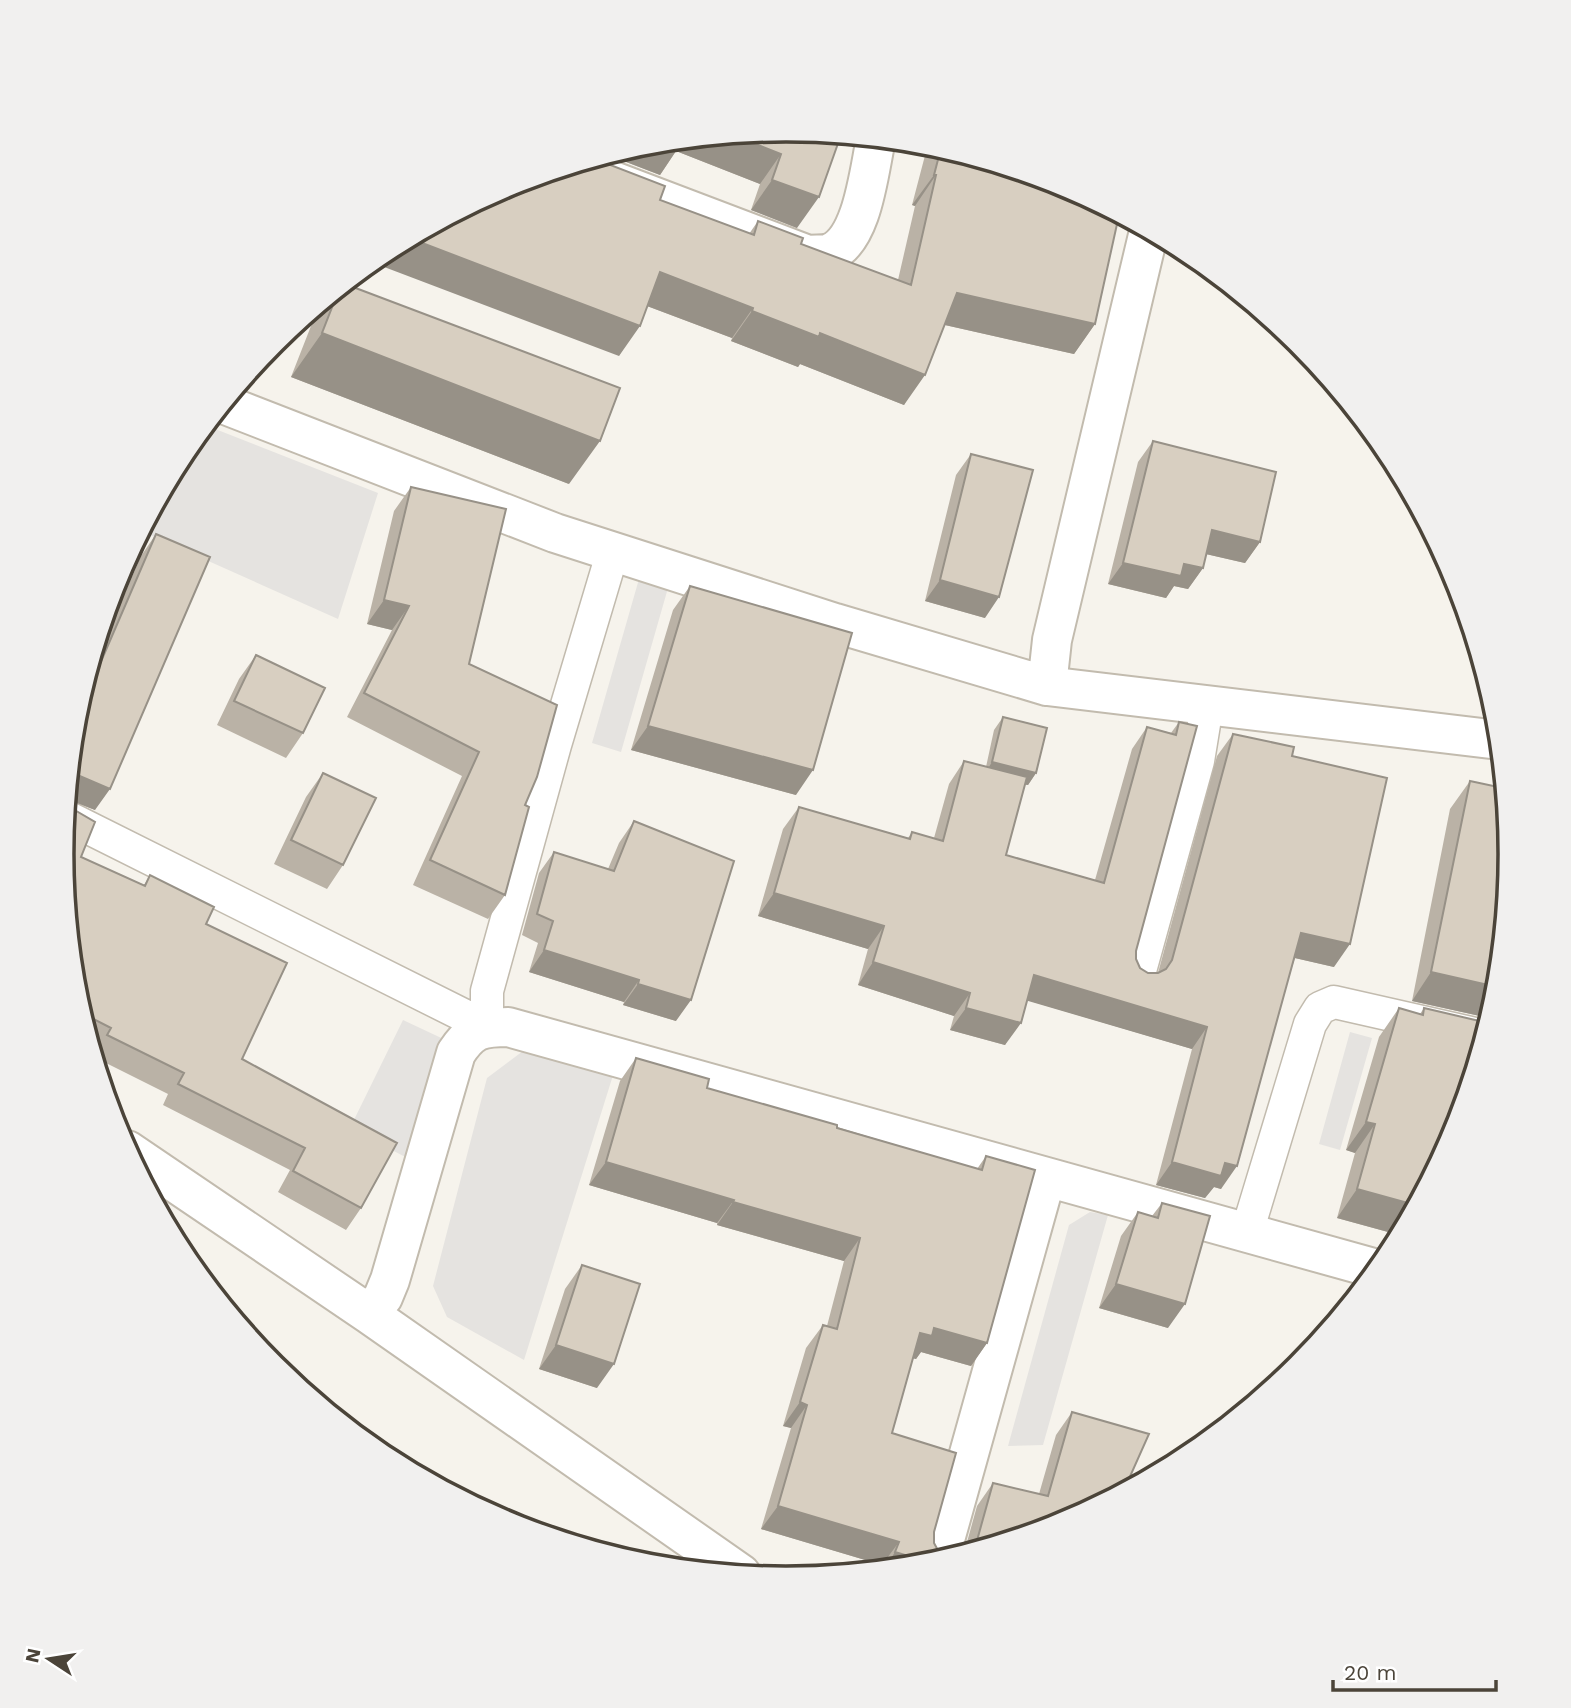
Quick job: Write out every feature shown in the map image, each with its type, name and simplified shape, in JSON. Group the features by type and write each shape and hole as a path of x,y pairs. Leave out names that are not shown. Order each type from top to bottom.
{"street":[{"path":"587,171 808,255 830,253 844,243 856,227 874,148"},
{"path":"1047,686 1052,639 1147,240"},
{"path":"232,407 555,533 835,623 1047,686 1488,739"},
{"path":"369,1314 383,1297 390,1280 456,1053 468,1035 487,1027 508,1027 1366,1266"},
{"path":"144,1161 369,1314 725,1563"},
{"path":"942,1548 1046,1178"}],"lane":[{"path":"75,821 487,1027 487,991 555,745 613,551"},
{"path":"1138,978 1198,761 1208,706"},
{"path":"1247,1233 1310,1024 1320,1008 1334,1002 1474,1034"}],"shaded area":[{"path":"215,429 378,493 338,619 149,535 193,458"},
{"path":"639,579 668,588 621,752 592,743"},
{"path":"403,1020 452,1043 411,1160 350,1128"},
{"path":"1350,1032 1372,1038 1340,1150 1319,1144"},
{"path":"527,1048 614,1072 524,1360 447,1317 433,1286 487,1078"},
{"path":"1090,1212 1108,1215 1043,1445 1008,1446 1069,1225"}],"building":[{"path":"754,143 838,144 819,197 772,180 781,154"},
{"path":"938,159 970,166 1058,196 1117,224 1095,324 957,293 925,375 820,333 819,337 752,311 753,308 660,272 640,326 421,243 513,196 609,164 665,186 660,200 754,235 758,221 803,238 801,244 911,285"},
{"path":"354,287 620,388 600,441 322,333 333,305"},
{"path":"1153,441 1276,472 1260,542 1212,530 1203,568 1184,564 1181,576 1123,563"},
{"path":"971,454 1033,470 999,597 940,580"},
{"path":"411,487 506,509 469,664 557,705 537,777 525,805 529,807 505,895 430,860 479,752 364,693 409,606 384,600"},
{"path":"156,534 210,557 110,789 78,777 87,715 99,665"},
{"path":"690,586 852,633 813,770 648,726"},
{"path":"256,655 325,688 303,733 234,701"},
{"path":"1003,717 1047,728 1036,773 992,762"},
{"path":"1179,722 1197,726 1136,951 1140,968 1148,973 1158,973 1166,969 1172,960 1233,734 1294,747 1292,756 1387,778 1350,944 1301,933 1237,1166 1225,1163 1221,1176 1172,1162 1207,1027 1034,975 1021,1023 966,1008 970,993 873,962 884,926 774,893 799,807 910,839 912,832 943,841 964,761 1027,777 1006,855 1104,883 1147,727 1176,735"},
{"path":"323,773 376,798 343,865 291,840"},
{"path":"1470,781 1494,786 1498,854 1496,901 1485,984 1431,972"},
{"path":"75,810 95,822 81,857 145,886 150,875 214,907 206,924 287,963 242,1059 397,1143 361,1208 293,1171 305,1148 178,1084 184,1073 107,1035 111,1028 93,1019 87,993 75,901"},
{"path":"634,821 734,861 691,1000 638,984 639,980 544,950 553,921 537,914 554,852 614,871"},
{"path":"1399,1008 1423,1015 1424,1008 1477,1020 1460,1083 1424,1169 1406,1203 1357,1189 1375,1124 1366,1122"},
{"path":"636,1058 709,1079 707,1088 982,1170 986,1156 1035,1170 987,1343 934,1328 932,1336 920,1333 892,1433 956,1453 934,1532 934,1543 937,1549 906,1555 895,1552 899,1542 778,1506 807,1405 800,1402 823,1325 837,1329 860,1238 606,1162"},
{"path":"1162,1203 1210,1216 1185,1304 1116,1284 1138,1212 1158,1218"},
{"path":"582,1265 640,1284 614,1364 556,1345"},
{"path":"1072,1412 1149,1434 1130,1478 1058,1512 977,1540 993,1483 1048,1496"}]}
